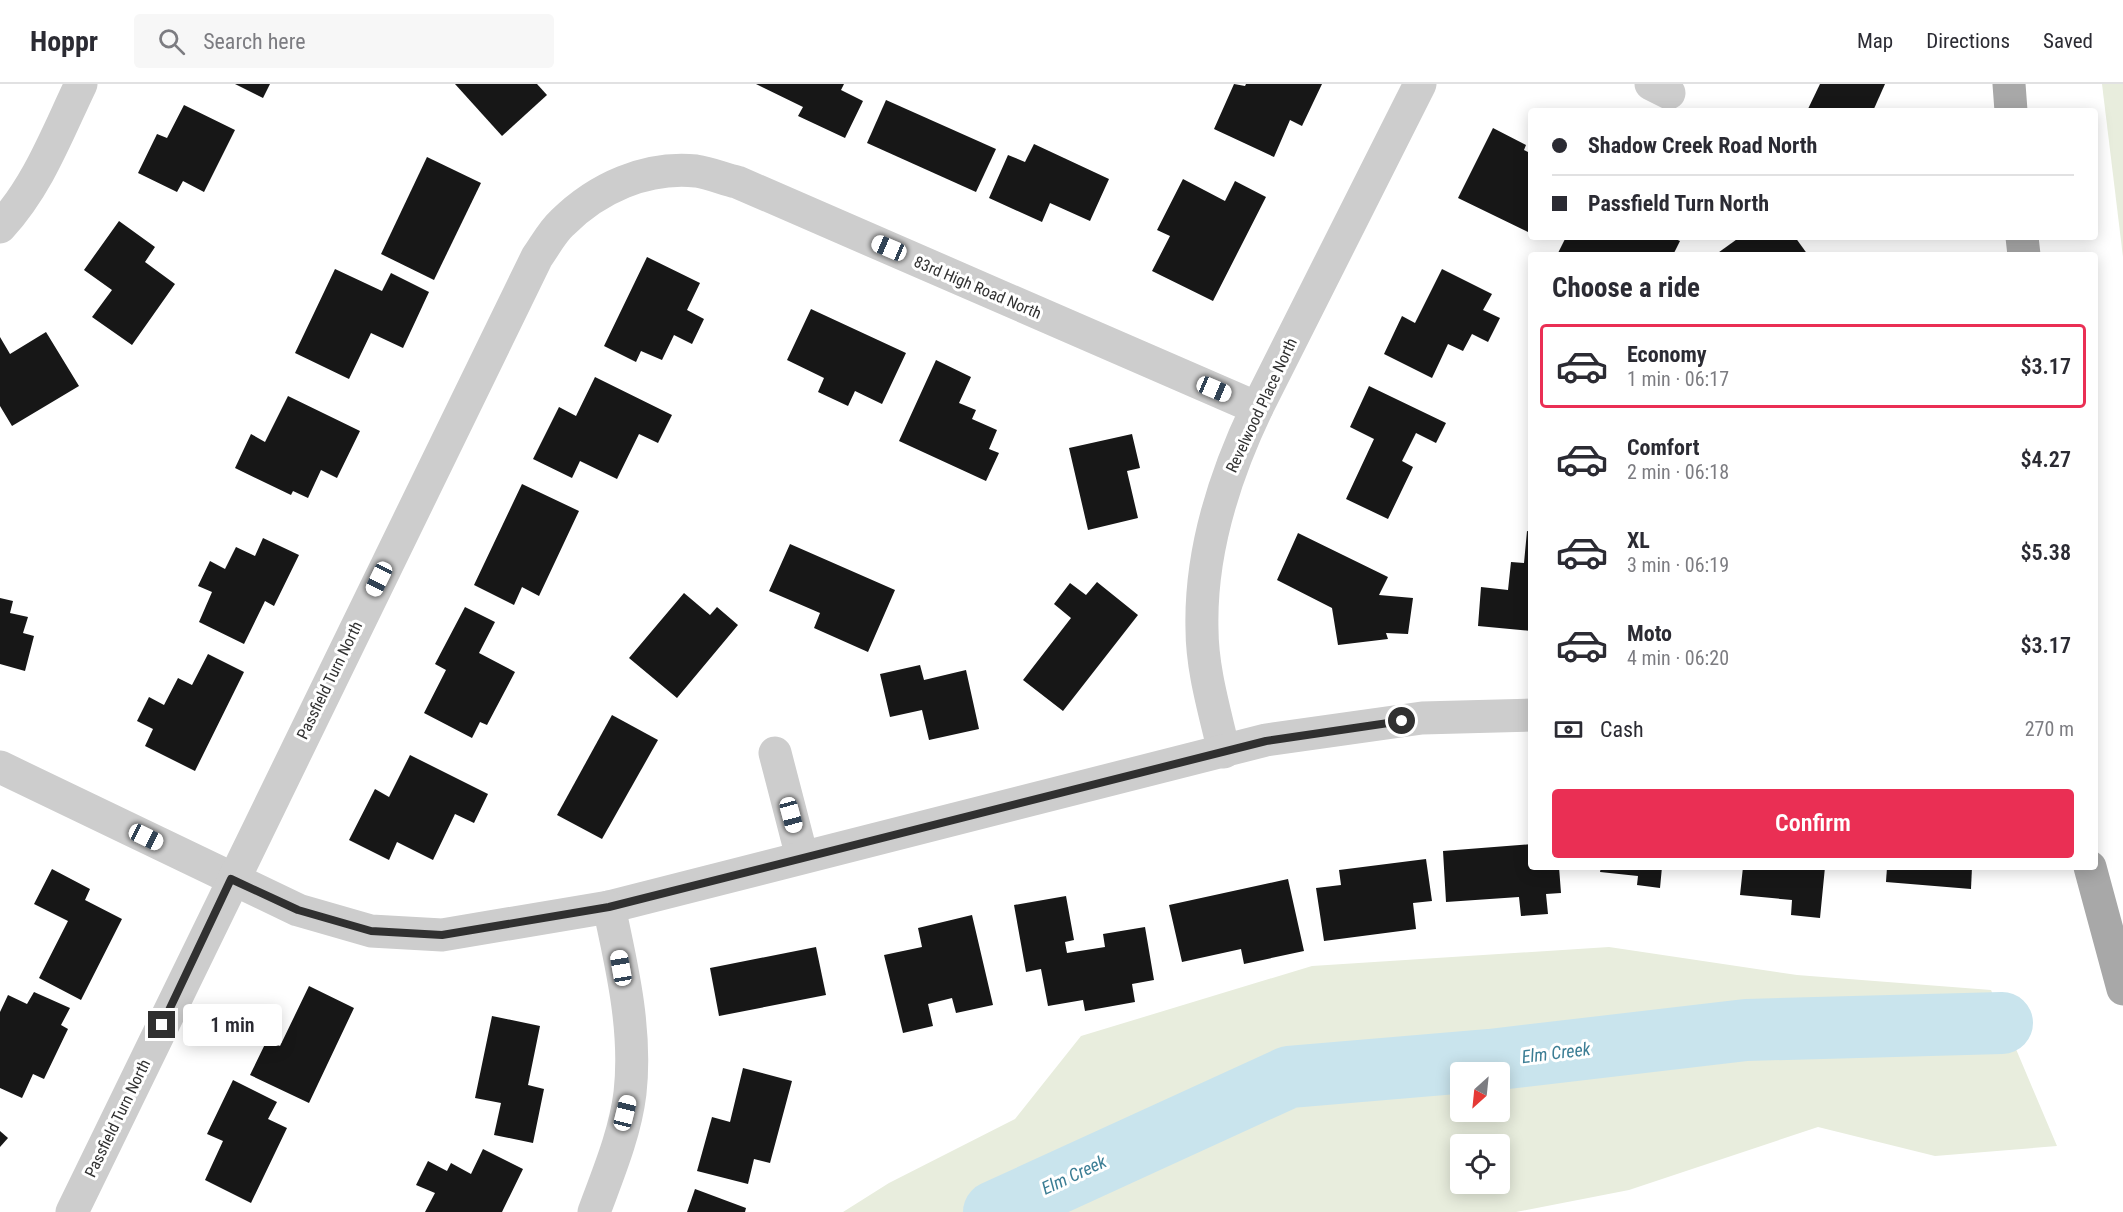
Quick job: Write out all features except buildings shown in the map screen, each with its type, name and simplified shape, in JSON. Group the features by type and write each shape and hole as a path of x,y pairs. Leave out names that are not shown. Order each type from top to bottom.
{"main road":[{"path":"2009,84 2011,108"},
{"path":"2091,870 2123,989"}],"street":[{"path":"0,227 15,211 38,176 81,84"},
{"name":"Revelwood Place North","path":"1224,752 1212,699 1202,630 1207,557 1225,484 1236,452 1257,408 1420,84"},
{"name":"83rd High Road North","path":"626,180 662,171 697,171 737,182 1257,408"},
{"name":"Passfield Turn North","path":"72,1212 231,879 537,257 560,224 589,201 626,180"},
{"path":"0,767 298,910 371,931 442,935 609,907 802,856 1266,741 1422,718 1528,715"},
{"path":"775,753 802,856"},
{"path":"594,1212 615,1154 630,1093 630,1016 609,907"}],"green space":[{"path":"2102,84 2123,84 2123,257"},
{"path":"1609,947 1797,975 1991,990 2057,1146 1935,1156 1818,1127 1629,1190 1516,1212 843,1212 889,1183 1015,1119 1081,1036 1312,966"}],"waterway":[{"name":"Elm Creek","path":"994,1212 1289,1077 1490,1060 1746,1030 2002,1023"}],"route":[{"path":"162,1025 231,879 298,910 371,931 442,935 609,907 802,856 1074,791 1266,741 1402,721"}]}
